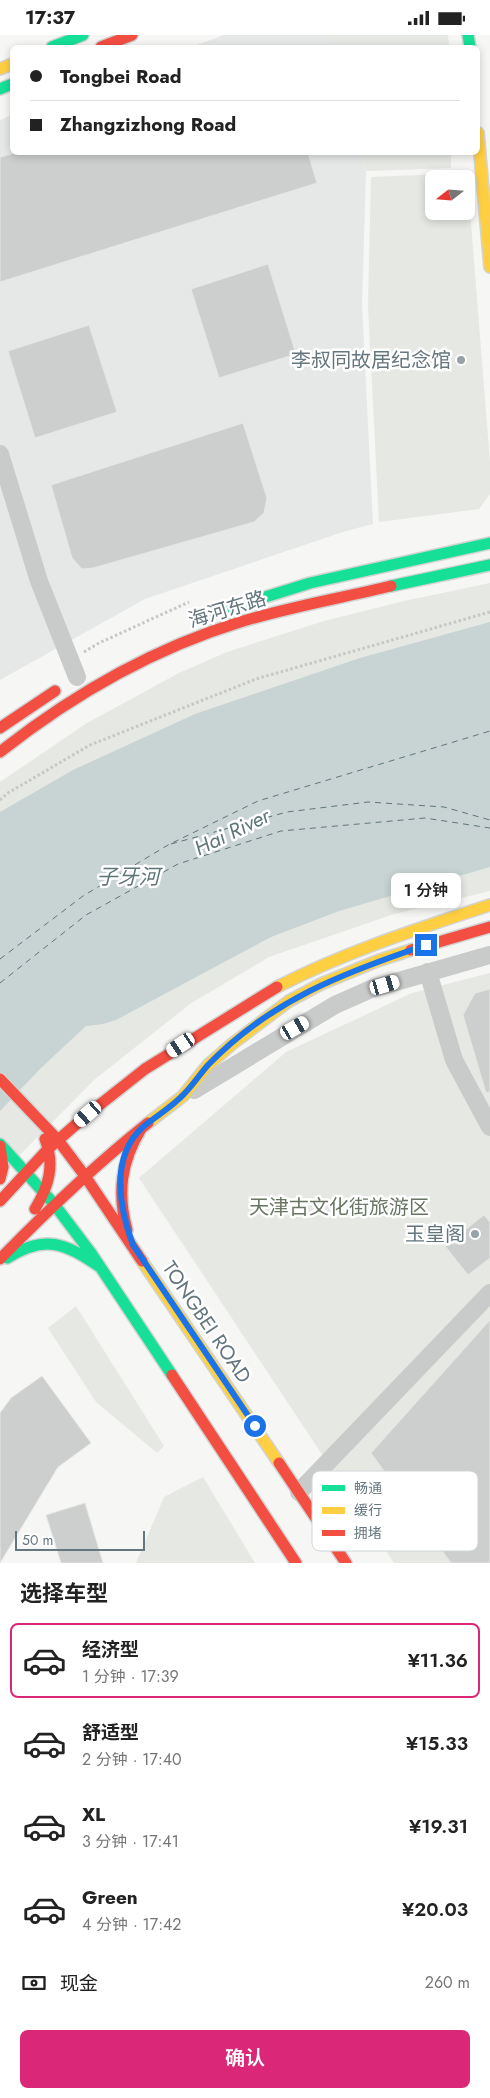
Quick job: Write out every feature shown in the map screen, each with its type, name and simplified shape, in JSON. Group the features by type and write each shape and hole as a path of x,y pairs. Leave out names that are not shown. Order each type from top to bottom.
{"main road":[{"path":"57,45 83,35"},
{"path":"107,45 132,35"},
{"path":"480,155 490,267"},
{"name":"海河东路","path":"194,620 235,605 313,583 490,543"},
{"name":"海河东路","path":"0,752 39,721 92,689 143,661 184,642 240,622 437,575 490,565"},
{"path":"0,728 73,680"},
{"path":"0,1201 49,1148 145,1069 264,993 313,968 368,945 490,905"},
{"path":"0,1259 54,1204 85,1176 182,1096 208,1065 232,1044 289,1001 321,984 377,961 458,935 490,927"},
{"name":"TONGBEI ROAD","path":"0,1079 58,1140 85,1176 312,1512"},
{"path":"0,1259 44,1194 50,1181 52,1163 49,1148 29,1108"},
{"path":"133,1245 123,1211 121,1175 124,1159 131,1143 141,1129"},
{"path":"0,1145 54,1204 101,1267 296,1563"},
{"path":"0,1145 3,1167 0,1179"},
{"path":"0,1259 35,1244 51,1245 81,1253 101,1267"},
{"name":"TONGBEI ROAD","path":"338,1551 346,1563"}],"street":[{"path":"0,454 39,581 73,680"},
{"path":"182,1096 335,1005 370,989 490,955"},
{"path":"428,972 454,1060 490,1127"},
{"path":"319,1471 490,1293"},
{"path":"299,1492 312,1478"}],"path":[{"path":"0,800 8,793 90,745 256,679 490,612"}],"shaded area":[{"path":"224,35 328,35 331,45 196,45"},
{"path":"10,116 10,155 362,155 366,171 362,304 373,524 346,531 145,599 0,680 0,120"}],"green space":[{"path":"328,35 448,35 449,45 331,45"},
{"path":"362,155 451,155 451,168 366,171"},
{"name":"李叔同故居纪念馆","path":"425,175 425,220 471,220 490,462 490,494 479,509 379,522 368,306 371,177"},
{"name":"子牙河","path":"490,583 490,891 394,914 269,957 190,1004 94,1080 0,1175 0,782 87,723 179,673 227,652 324,621 404,601"},
{"name":"天津古文化街旅游区","path":"490,973 490,1563 394,1563 386,1551 478,1551 478,1471 333,1471 139,1178 286,1052 412,993"},
{"path":"76,1306 164,1446 157,1453 96,1402 48,1328"},
{"path":"203,1477 255,1563 136,1563 164,1497"}],"water":[{"name":"子牙河","path":"490,622 490,867 339,911 271,937 116,1020 86,1026 41,1068 0,1111 0,812 73,770 195,714 360,658"}],"building":[{"path":"10,154 309,155 317,183 0,282 0,157"},
{"path":"268,264 296,354 219,378 191,289"},
{"path":"89,325 117,412 35,438 8,351"},
{"path":"243,423 267,498 264,513 254,522 93,568 82,569 72,558 51,485"},
{"path":"490,989 490,1092 486,1093 463,1015 475,993"},
{"name":"玉皇阁","path":"484,1215 490,1222 490,1258 468,1275 445,1246"},
{"path":"490,1320 490,1563 451,1563 442,1551 478,1551 478,1471 384,1471 371,1453"},
{"path":"42,1376 91,1443 58,1467 0,1563 0,1413 11,1398"},
{"path":"85,1503 103,1563 61,1563 46,1515"}],"ferry route":[{"path":"0,959 83,896 168,845 258,801 490,731"},
{"path":"171,844 287,812 368,802 444,807 490,820"},
{"path":"0,983 86,915 178,864 281,831 425,818 490,828"}],"traffic: fast":[{"path":"57,45 83,35"},
{"path":"468,35 470,45"},
{"path":"0,89 10,85"},
{"path":"205,616 310,583 490,543"},
{"path":"391,586 490,565"},
{"path":"0,1144 54,1204 91,1253 172,1375"},
{"path":"7,1258 33,1246 55,1245 76,1252 100,1267"}],"traffic: slow":[{"path":"0,69 10,65"},
{"path":"480,155 490,267"},
{"path":"277,987 355,952 490,905"},
{"path":"148,1123 183,1096 208,1065 232,1044 289,1001 321,984 377,961 411,950"},
{"path":"142,1261 279,1463"}],"traffic: jam":[{"path":"106,45 132,35"},
{"path":"0,752 27,731 84,693 144,660 175,646 240,622 296,607 391,586"},
{"path":"0,728 55,691"},
{"path":"411,950 490,927"},
{"path":"0,1201 49,1148 145,1069 277,987"},
{"path":"0,1079 58,1140 85,1176 142,1261"},
{"path":"0,1259 72,1189 148,1123"},
{"path":"127,1230 122,1203 123,1178 129,1153 141,1129"},
{"path":"35,1209 44,1192 49,1175 50,1158 45,1139"},
{"path":"0,1146 3,1167 0,1179"},
{"path":"172,1375 296,1563"},
{"path":"279,1463 312,1512"},
{"path":"338,1551 346,1563"}],"place":[{"name":"李叔同故居纪念馆","path":"461,360"},
{"name":"玉皇阁","path":"475,1234"}],"route":[{"path":"255,1426 133,1245 126,1227 120,1193 124,1159 131,1143 141,1129 182,1096 208,1065 255,1025 289,1001 321,984 377,961 426,945"}],"water label":[{"name":"Hai River","path":"232,832"}]}
